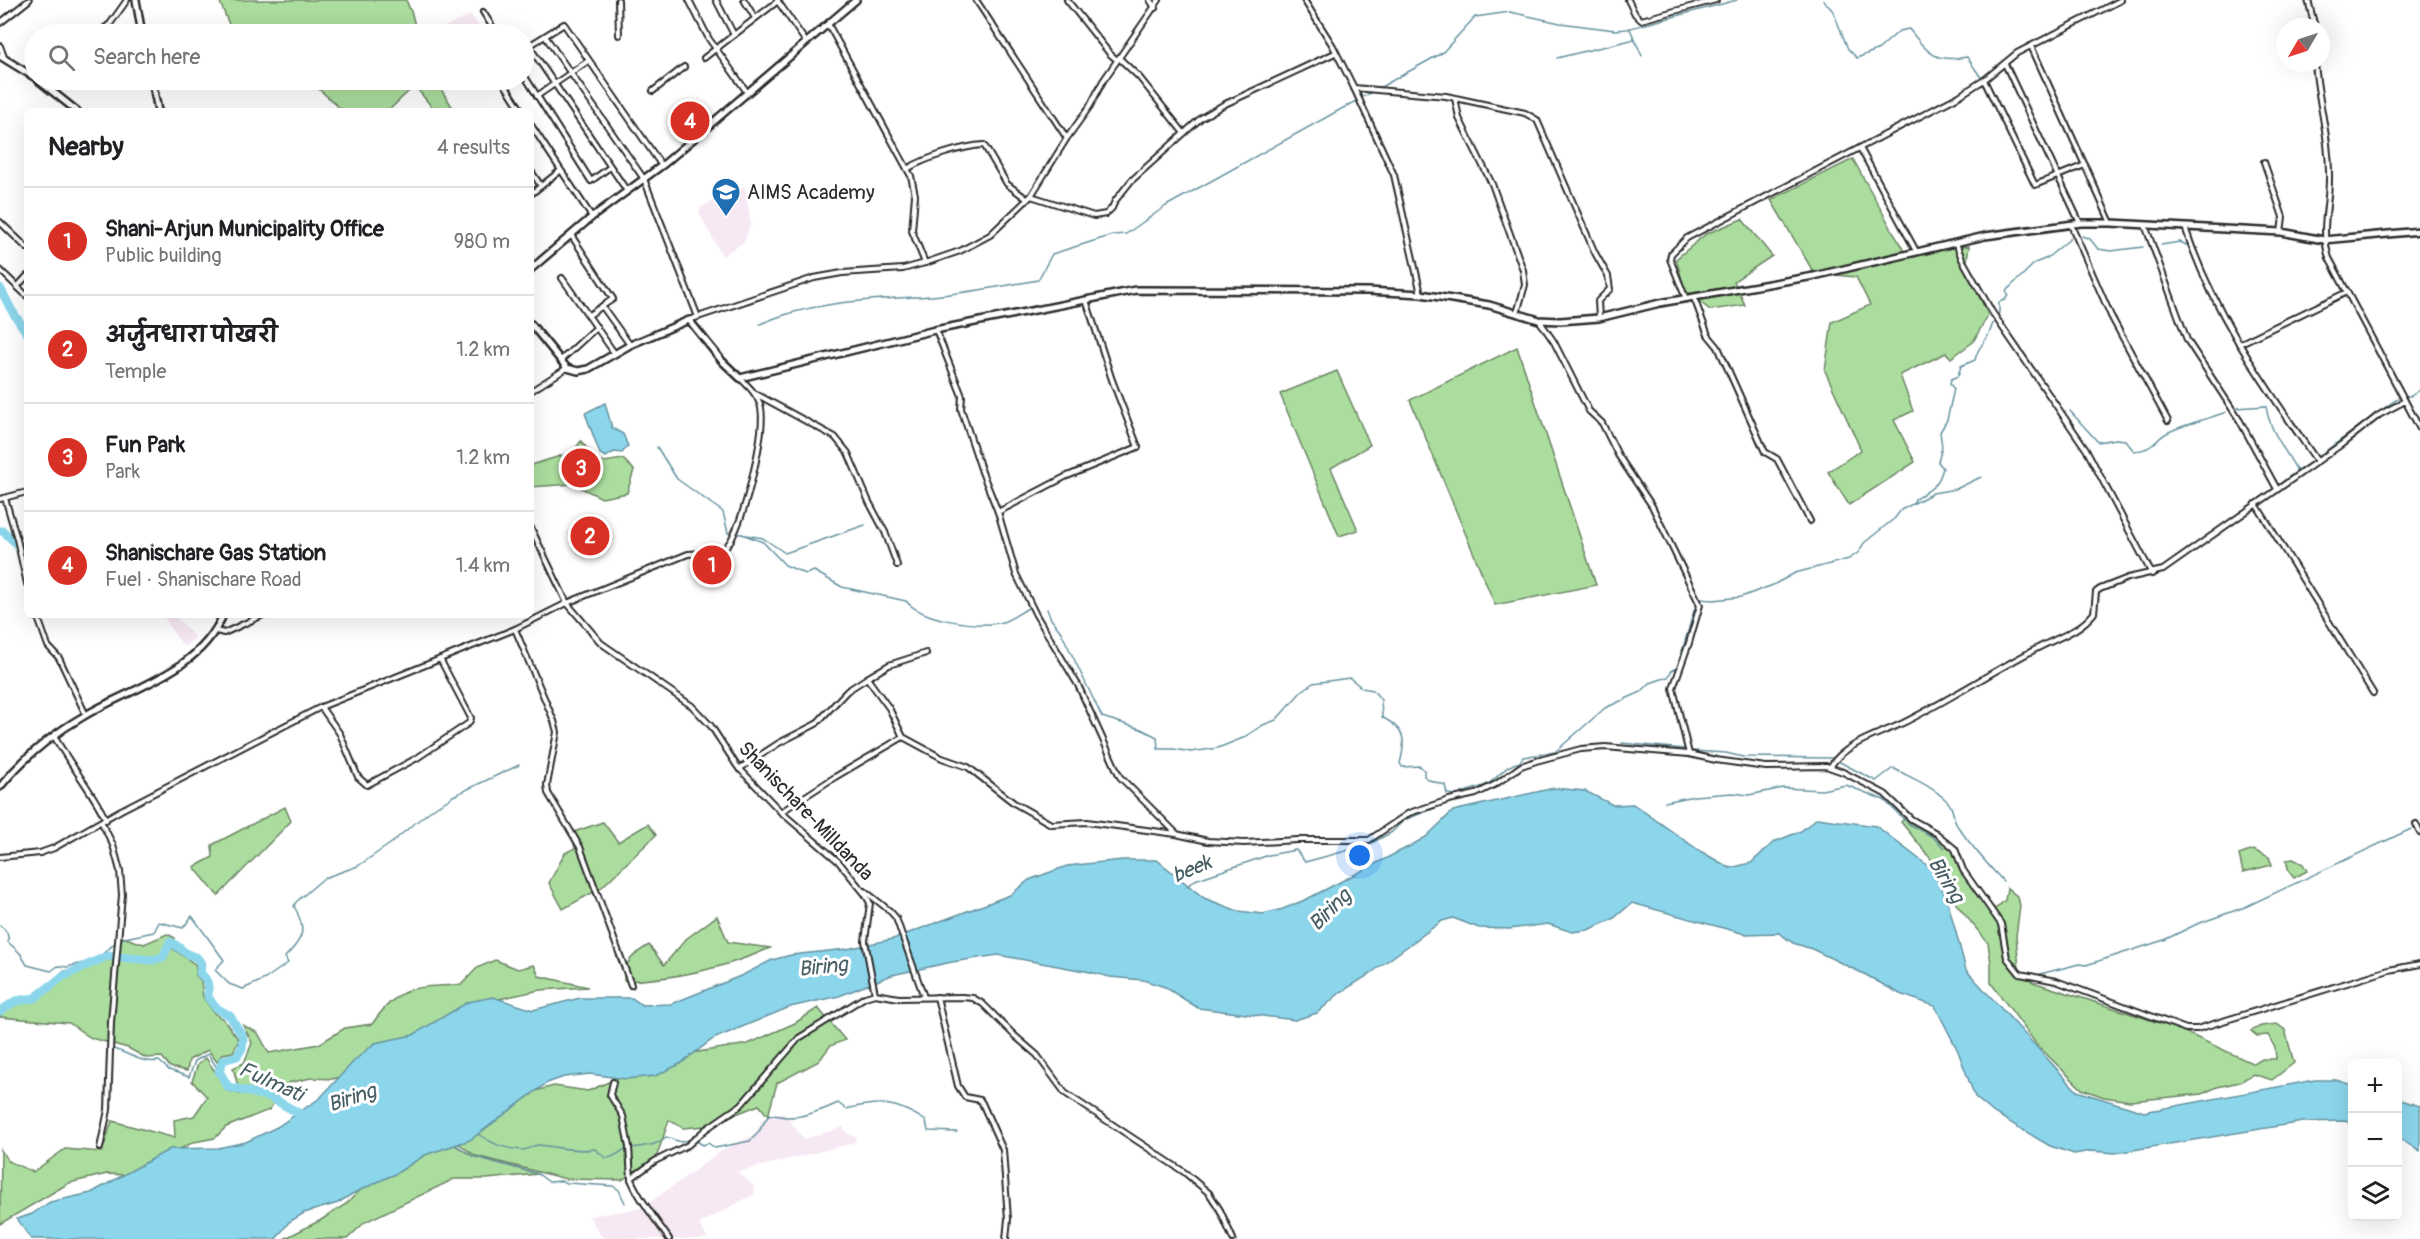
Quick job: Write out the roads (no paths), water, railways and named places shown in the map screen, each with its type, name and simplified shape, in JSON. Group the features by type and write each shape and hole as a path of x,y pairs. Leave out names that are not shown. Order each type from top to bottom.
{"street":[{"path":"0,23 29,0"},
{"path":"110,24 127,0"},
{"path":"136,0 140,24"},
{"path":"618,0 619,35"},
{"path":"689,0 716,49 747,92"},
{"path":"716,0 734,34"},
{"path":"744,0 755,18"},
{"path":"704,58 778,0 807,43"},
{"path":"534,266 592,217 662,166 856,0"},
{"path":"976,0 1067,138"},
{"path":"1067,0 1110,54 1139,76 1183,132"},
{"path":"1150,0 1155,8"},
{"path":"534,328 567,368 578,371 588,369 630,345 689,320 814,278 842,273 903,269 960,251 990,235 1029,197 1159,0"},
{"path":"1304,0 1354,88 1394,176 1421,294"},
{"path":"1628,0 1641,20 1716,0"},
{"path":"1686,300 1670,259 1671,254 1687,238 1959,96 1984,80 2017,53 2121,0"},
{"path":"2308,0 2313,18"},
{"path":"483,12 491,24"},
{"path":"534,43 564,24 662,166"},
{"path":"828,24 908,169 914,185 912,231 925,263"},
{"path":"545,36 644,179 698,317"},
{"path":"0,46 2,56 24,70"},
{"path":"2031,46 2111,222"},
{"path":"908,169 931,158 972,146 984,145 1007,184 1029,197 1094,216 1106,214 1131,181 1201,118 1223,105 1335,53"},
{"path":"534,54 627,191"},
{"path":"537,96 588,61"},
{"path":"2005,64 2081,224"},
{"path":"653,91 684,67"},
{"path":"2317,72 2327,130 2330,179 2324,240 2329,258 2420,429"},
{"path":"1984,80 2033,183 2038,185 2085,165"},
{"path":"1354,88 1455,98 1525,113 1537,120 1595,253 1608,276 1610,289 1598,301 1599,318"},
{"path":"51,90 73,108"},
{"path":"154,90 157,108"},
{"path":"508,90 520,108"},
{"path":"533,90 591,181 610,167"},
{"path":"1455,98 1459,118 1492,184 1523,270 1525,285 1517,314"},
{"path":"534,130 592,217"},
{"path":"1860,148 1916,251"},
{"path":"2264,162 2283,217 2281,232"},
{"path":"534,192 560,171"},
{"path":"534,176 541,186"},
{"path":"0,222 24,245"},
{"path":"740,378 935,330 1136,290 1357,291 1421,294 1489,305 1539,320 1599,318 1660,303 1814,276 1984,236 2071,225 2111,222 2184,226 2281,232 2324,240 2420,231"},
{"path":"2145,224 2187,340 2240,421 2277,489"},
{"path":"2071,225 2111,316 2168,421"},
{"path":"2184,226 2198,261 2238,344 2317,461"},
{"path":"571,234 613,299 589,315"},
{"path":"1956,243 1962,259 1992,312 2086,449 2152,574"},
{"path":"0,270 24,293"},
{"path":"562,278 615,354"},
{"path":"17,287 24,279"},
{"path":"2238,344 2347,292"},
{"path":"1694,298 1708,335 1722,355 1765,452 1777,459 1810,521"},
{"path":"998,512 1065,477 1138,447 1112,380 1086,299"},
{"path":"602,306 630,345"},
{"path":"689,320 722,361 755,393 835,437 848,453 885,532 897,565"},
{"path":"1539,320 1554,342 1589,411 1602,423 1618,455 1652,506 1700,605 1673,688 1689,754"},
{"path":"561,360 597,327"},
{"path":"935,330 962,396 961,409 998,512 1016,574 1078,686 1120,777 1176,834"},
{"path":"534,389 567,368"},
{"path":"0,857 40,853 321,707 515,629 567,603 688,554 722,552 733,537 752,482 760,435 761,406 755,393"},
{"path":"1830,767 1836,757 1851,747 1937,705 2038,648 2069,635 2094,613 2096,592 2100,589 2128,578 2163,570 2379,415 2405,401"},
{"path":"24,493 2,499 17,539 24,572"},
{"path":"2256,504 2373,693"},
{"name":"Shanischare-Milldanda","path":"534,534 567,603 601,643 692,706 711,726 739,769 781,812 838,861 858,885 870,903 865,941 875,994"},
{"path":"38,618 48,646 59,658 86,715"},
{"path":"0,787 37,747 53,735 86,715 168,673 208,641 222,618"},
{"path":"216,631 224,633 256,618"},
{"path":"515,629 557,732 547,785 548,793 580,847 631,985"},
{"path":"739,769 779,743 816,724 847,691 867,678 889,665 926,653"},
{"path":"321,707 340,734 358,777 367,785 417,758 469,723 471,718 440,659"},
{"path":"867,678 889,708 903,737 942,758 968,767 1014,802 1051,824 1087,822 1176,834 1208,841 1244,843 1369,840 1409,813 1476,794 1496,784 1521,766 1581,748 1605,747 1689,754 1766,767 1830,767 1885,794 1911,819 1950,843 1963,870 2001,924 2007,957 2020,974 2056,981 2078,991 2192,1030 2360,978 2420,964"},
{"path":"53,735 67,759 97,800 120,871 122,895 111,1022 108,1110 100,1148"},
{"path":"781,812 903,737"},
{"path":"2416,824 2420,833"},
{"path":"858,885 896,918 924,997"},
{"path":"631,1179 637,1172 655,1161 688,1145 706,1129 741,1105 800,1038 865,997 875,994 899,998 972,998 991,1009 1015,1036 1037,1055 1065,1093 1184,1172 1209,1193 1220,1209 1233,1239"},
{"path":"937,997 958,1086 965,1097 980,1100 1003,1150 1008,1219 1006,1239"},
{"path":"613,1082 610,1095 622,1116 629,1149 631,1179 637,1194 648,1206 669,1239"}],"water":[{"path":"605,403 612,428 623,434 628,446 622,453 614,452 606,457 600,454 585,413"},
{"path":"573,529 582,532 586,542 596,543 599,547 598,553 587,557 579,553 571,538 570,533"},
{"name":"Biring","path":"1554,788 1585,791 1613,805 1633,804 1700,851 1730,868 1751,863 1774,842 1801,831 1817,818 1876,826 1932,869 1947,899 1966,970 2077,1091 2144,1112 2315,1080 2336,1080 2348,1084 2348,1122 2303,1122 2115,1153 2091,1151 2074,1154 2050,1146 1994,1113 1975,1097 1958,1051 1935,1006 1900,994 1812,949 1793,943 1779,933 1745,934 1632,903 1613,919 1588,930 1572,932 1548,924 1509,929 1479,928 1453,918 1442,921 1367,976 1341,992 1317,1013 1295,1020 1198,1008 1165,987 1143,980 1110,977 998,955 952,962 892,975 839,996 790,1007 713,1039 680,1064 655,1076 626,1079 590,1074 564,1077 547,1083 470,1140 425,1155 397,1173 338,1203 304,1213 289,1222 276,1239 31,1239 17,1219 32,1214 50,1202 91,1193 170,1149 218,1148 246,1142 277,1127 320,1098 355,1060 375,1043 413,1035 468,1002 493,997 533,1010 580,998 632,998 642,1005 671,1004 743,975 772,960 791,955 847,949 893,939 1010,895 1029,880 1067,866 1122,860 1157,860 1204,898 1238,911 1263,914 1307,899 1412,845 1426,837 1453,811"},
{"path":"2402,1100 2420,1106 2420,1151 2402,1140"}],"waterway":[{"path":"1379,88 1442,53 1475,17 1510,12 1560,23 1615,30 1627,29 1737,0"},
{"path":"1823,0 1833,11 1848,49 1857,58 1879,49 1899,31 1909,29 1927,50 1939,57 1947,59 1967,57 1982,79"},
{"path":"1630,29 1642,56"},
{"path":"1557,58 1635,39"},
{"path":"760,324 802,310 845,302 945,295 1038,280 1052,254 1113,235 1126,234 1166,206 1372,92"},
{"path":"2082,236 2090,239 2098,249 2111,251 2143,247"},
{"path":"1913,504 1915,499 1936,484 1943,468 1938,462 1942,447 1940,432 1947,420 1954,389 1950,384 1951,379 1958,376 1961,366 1975,360 1999,313 1999,302 2005,300 2008,295 2006,291 2035,263 2047,258 2071,238"},
{"path":"2161,245 2180,242 2191,247"},
{"path":"0,288 24,329"},
{"path":"2405,396 2411,396 2420,390"},
{"path":"2320,455 2398,398"},
{"path":"2237,408 2266,406 2274,432 2297,471 2312,461"},
{"path":"2070,411 2098,442 2125,440 2134,451 2151,446 2171,431 2226,412"},
{"path":"657,447 677,479 723,512 728,533 742,534"},
{"path":"2278,485 2297,471"},
{"path":"1700,599 1741,597 1773,585 1795,573 1849,559 1901,510 1933,493 1956,489 1981,477"},
{"path":"746,535 763,538 785,553 865,525"},
{"path":"0,531 3,531 24,550"},
{"path":"742,534 763,542 785,565 806,574 814,571 842,587 906,601 924,613 949,621 976,624 999,623 1028,608"},
{"path":"1460,794 1489,783 1508,767 1520,762 1523,757 1555,752 1605,708 1641,692 1650,683 1668,677 1672,670 1677,668 1696,604"},
{"path":"1047,609 1061,632 1102,717 1141,729 1157,737 1158,749 1191,752 1218,748 1243,738 1263,725 1276,720 1302,691 1313,683 1350,678 1362,688 1373,690 1381,700 1382,717 1395,726 1402,735 1403,747 1400,763 1402,767 1420,766 1424,770 1424,776 1429,780 1445,785 1447,794 1459,795"},
{"path":"1622,743 1684,749"},
{"path":"1693,751 1726,753 1743,757 1832,758"},
{"path":"1838,761 1876,781 1893,768 1939,794 1948,802 1956,824 1963,834 2003,881"},
{"path":"120,939 154,932 159,922 183,928 192,916 224,960 215,970 229,984 243,989 265,979 288,963 285,957 300,939 302,933 301,921 294,906 324,878 358,866 393,842 437,806 519,765"},
{"name":"Biring","path":"1665,802 1694,796 1732,793 1749,795 1783,788 1822,790 1846,785 1884,800 1909,824 1933,837 1944,848"},
{"name":"beek","path":"1187,886 1195,880 1269,855 1296,850 1305,862 1368,845 1392,832 1404,820 1451,802"},
{"path":"2040,974 2079,964 2086,965 2164,940 2197,924 2245,907 2411,829"},
{"path":"0,926 7,933 8,942 20,953 27,965 51,971 58,966 67,967 99,959 116,941"},
{"name":"Fulmati","path":"0,1011 16,1001 35,998 62,977 107,956 153,960 163,957 170,942 196,957 201,963 200,973 205,978 208,997 215,1007 230,1016 243,1037 242,1048 237,1056 223,1060 219,1071 228,1087 270,1097 309,1119"},
{"path":"113,1049 141,1060 159,1061 169,1070 189,1077 195,1061 208,1054 219,1071"},
{"path":"698,1142 703,1145 708,1143 715,1148 750,1141 758,1133 768,1116 799,1116 838,1103 846,1109 878,1104 896,1106 926,1121 928,1131 957,1132"},
{"path":"478,1134 509,1148 524,1150 539,1145 574,1150 595,1149 606,1158 629,1148 652,1145 666,1137 681,1142 692,1139"},
{"path":"456,1145 472,1156 538,1174 549,1182 613,1186 619,1190 625,1203"}],"place":[{"name":"Shanischare Gas Station","path":"690,121"},
{"name":"AIMS Academy","path":"726,218"},
{"name":"Fun Park","path":"581,468"},
{"name":"अर्जुनधारा पोखरी","path":"590,536"},
{"name":"Shani-Arjun Municipality Office","path":"712,565"}]}
